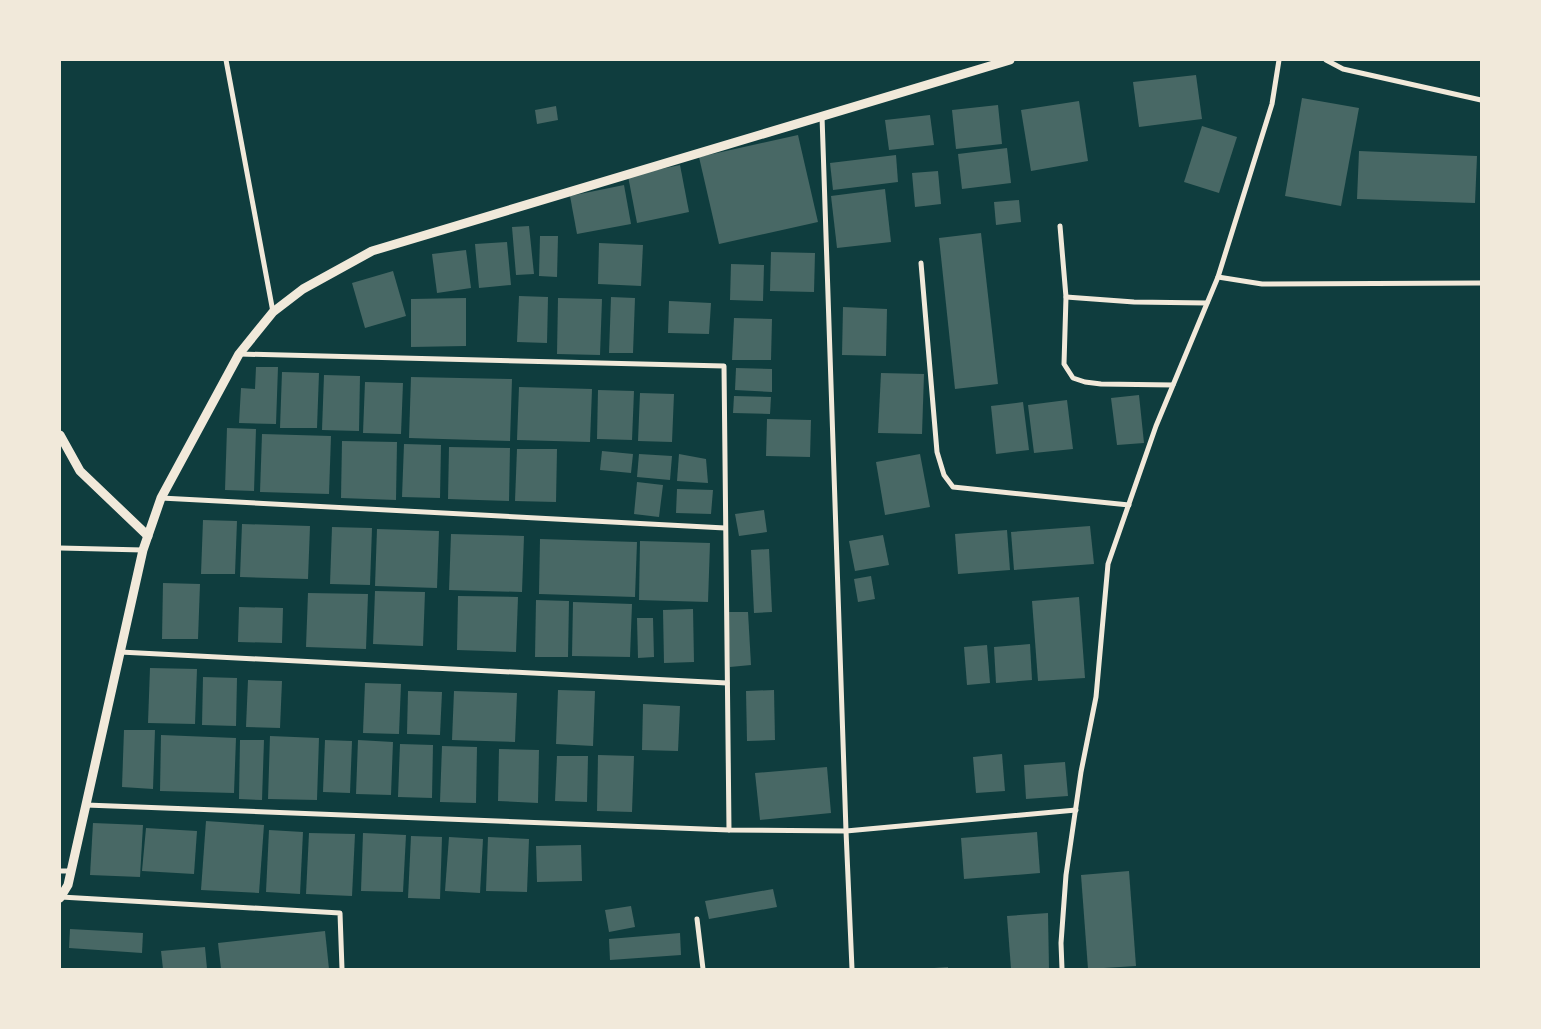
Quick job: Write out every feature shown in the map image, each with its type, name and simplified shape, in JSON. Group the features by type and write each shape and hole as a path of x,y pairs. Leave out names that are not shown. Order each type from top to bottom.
{"street":[{"path":"226,60 273,312"},
{"path":"342,969 340,913 60,898 68,885 143,550 161,498 239,354 273,312 302,289 372,251 1010,60"},
{"path":"1062,969 1061,943 1066,875 1081,772 1096,697 1108,564 1156,426 1218,277 1272,104 1280,60"},
{"path":"1326,60 1343,69 1481,100"},
{"path":"822,116 852,969"},
{"path":"1060,226 1066,297 1064,364 1073,378 1101,384 1173,385"},
{"path":"921,263 937,452 944,475 953,487 1129,505"},
{"path":"1218,277 1262,284 1481,283"},
{"path":"1066,297 1134,302 1207,304"},
{"path":"239,354 724,366 729,830"},
{"path":"60,435 80,471 148,536"},
{"path":"161,498 725,528"},
{"path":"60,548 143,550"},
{"path":"120,652 727,683"},
{"path":"86,805 729,830 846,831 1076,810"},
{"path":"60,871 71,871"},
{"path":"697,919 703,969"}],"building":[{"path":"1196,75 1202,119 1139,127 1133,82"},
{"path":"1302,98 1359,108 1341,206 1285,196"},
{"path":"1079,101 1088,161 1031,171 1021,110"},
{"path":"998,105 1002,144 956,149 952,110"},
{"path":"556,106 558,120 537,124 535,110"},
{"path":"930,115 934,145 889,150 885,120"},
{"path":"1202,126 1237,137 1219,193 1184,182"},
{"path":"798,135 818,222 719,244 699,157"},
{"path":"1007,148 1011,183 962,189 958,154"},
{"path":"1359,151 1477,156 1475,203 1357,199"},
{"path":"896,155 898,182 833,190 830,163"},
{"path":"680,165 689,212 637,223 628,176"},
{"path":"938,171 941,204 915,207 912,173"},
{"path":"624,185 631,224 577,234 570,196"},
{"path":"885,189 891,242 837,248 831,196"},
{"path":"1019,200 1021,222 996,225 994,202"},
{"path":"529,226 534,274 516,275 512,227"},
{"path":"981,233 998,384 955,389 939,238"},
{"path":"540,236 558,236 557,277 539,276"},
{"path":"507,242 511,285 479,288 475,244"},
{"path":"599,243 643,245 641,286 598,284"},
{"path":"466,250 471,288 437,293 432,254"},
{"path":"771,252 815,253 814,292 770,291"},
{"path":"731,264 764,265 763,301 730,300"},
{"path":"393,271 406,316 365,328 352,283"},
{"path":"519,296 548,297 547,343 517,342"},
{"path":"611,297 635,298 633,353 609,353"},
{"path":"466,298 466,346 411,347 411,299"},
{"path":"558,298 602,299 600,355 557,354"},
{"path":"669,301 711,303 709,334 668,333"},
{"path":"843,307 887,309 886,356 842,355"},
{"path":"734,318 772,319 771,360 732,360"},
{"path":"256,367 278,367 276,424 239,423 241,388 255,389"},
{"path":"736,368 772,369 772,392 735,390"},
{"path":"282,372 319,373 317,428 280,428"},
{"path":"881,373 924,374 922,434 878,433"},
{"path":"324,375 360,376 359,431 322,430"},
{"path":"411,377 512,379 510,441 409,438"},
{"path":"365,382 403,383 401,434 363,433"},
{"path":"519,387 592,389 590,442 517,440"},
{"path":"598,390 634,391 632,440 597,439"},
{"path":"640,393 674,394 672,442 638,441"},
{"path":"1139,395 1144,443 1117,445 1111,398"},
{"path":"734,396 771,397 770,414 733,413"},
{"path":"1067,400 1073,449 1034,453 1028,405"},
{"path":"1023,402 1029,450 996,454 991,406"},
{"path":"767,419 811,420 810,457 766,456"},
{"path":"227,428 256,429 254,491 225,490"},
{"path":"262,434 331,436 329,494 260,492"},
{"path":"342,441 397,442 396,500 341,498"},
{"path":"404,444 441,445 440,498 402,497"},
{"path":"449,447 510,448 509,501 448,499"},
{"path":"517,449 557,449 556,502 515,501"},
{"path":"602,451 633,454 631,473 600,470"},
{"path":"639,454 672,456 670,480 637,477"},
{"path":"679,454 706,459 708,483 677,481"},
{"path":"920,454 930,507 885,515 876,462"},
{"path":"637,482 663,485 659,517 634,514"},
{"path":"677,489 713,490 711,514 676,513"},
{"path":"764,510 767,532 739,536 735,514"},
{"path":"203,520 237,521 235,574 201,574"},
{"path":"242,524 310,526 308,579 240,577"},
{"path":"1090,526 1094,564 1014,570 1011,532"},
{"path":"332,527 372,528 370,585 330,584"},
{"path":"377,529 439,531 437,588 375,586"},
{"path":"1007,530 1010,570 958,574 955,534"},
{"path":"451,534 524,536 522,592 449,590"},
{"path":"883,535 889,565 855,571 849,541"},
{"path":"540,539 637,542 635,597 539,594"},
{"path":"640,541 710,543 708,602 639,600"},
{"path":"769,549 772,612 754,613 751,550"},
{"path":"871,576 875,599 858,602 854,579"},
{"path":"163,583 200,584 198,639 162,639"},
{"path":"375,591 425,592 423,646 373,644"},
{"path":"308,593 368,594 366,649 306,647"},
{"path":"458,596 518,597 516,652 457,650"},
{"path":"1079,597 1085,678 1038,681 1032,601"},
{"path":"536,600 569,601 568,657 535,657"},
{"path":"573,602 632,604 630,657 572,656"},
{"path":"239,607 283,608 282,643 238,642"},
{"path":"693,609 694,662 664,663 663,610"},
{"path":"728,612 748,612 751,665 730,667"},
{"path":"637,618 653,618 654,657 638,658"},
{"path":"1030,644 1032,680 996,683 994,647"},
{"path":"987,645 990,683 967,685 964,647"},
{"path":"150,668 197,669 195,724 148,723"},
{"path":"203,677 237,678 236,726 202,725"},
{"path":"248,680 282,681 280,728 246,727"},
{"path":"365,683 401,684 399,734 363,733"},
{"path":"558,690 595,691 593,746 556,744"},
{"path":"774,690 775,740 747,741 746,691"},
{"path":"408,691 442,692 440,735 407,734"},
{"path":"454,691 517,693 515,742 452,740"},
{"path":"643,704 680,706 678,751 642,750"},
{"path":"124,730 155,730 153,789 122,787"},
{"path":"161,735 236,738 234,793 160,791"},
{"path":"270,736 319,738 317,800 268,799"},
{"path":"240,740 264,740 262,800 239,799"},
{"path":"325,740 352,741 350,793 323,792"},
{"path":"358,740 393,742 391,795 356,794"},
{"path":"400,744 433,745 432,798 398,797"},
{"path":"442,746 477,747 476,803 440,802"},
{"path":"499,749 539,750 538,803 498,801"},
{"path":"1002,754 1005,791 976,793 973,757"},
{"path":"598,755 634,756 632,812 597,811"},
{"path":"557,756 588,756 587,802 555,801"},
{"path":"1065,762 1068,796 1026,799 1024,765"},
{"path":"827,767 831,813 760,820 755,773"},
{"path":"206,821 264,825 259,893 201,890"},
{"path":"93,823 143,825 140,877 90,875"},
{"path":"146,828 197,831 194,874 142,871"},
{"path":"269,830 303,832 300,894 266,892"},
{"path":"1037,832 1040,873 964,879 961,838"},
{"path":"309,833 355,834 352,896 306,894"},
{"path":"363,833 406,835 403,892 361,891"},
{"path":"411,836 442,837 440,899 408,898"},
{"path":"449,837 483,839 480,893 445,891"},
{"path":"488,837 529,839 527,892 486,891"},
{"path":"581,845 582,881 537,882 536,846"},
{"path":"1129,871 1136,966 1088,969 1081,875"},
{"path":"773,889 777,907 709,919 705,901"},
{"path":"631,906 635,927 609,932 605,910"},
{"path":"1048,913 1049,969 1011,969 1007,916"},
{"path":"70,929 143,933 142,953 69,948"},
{"path":"325,931 329,969 221,969 218,943"},
{"path":"680,933 681,955 610,960 609,939"},
{"path":"205,947 207,969 163,969 161,951"},
{"path":"948,967 948,969 934,969 934,968"}]}
